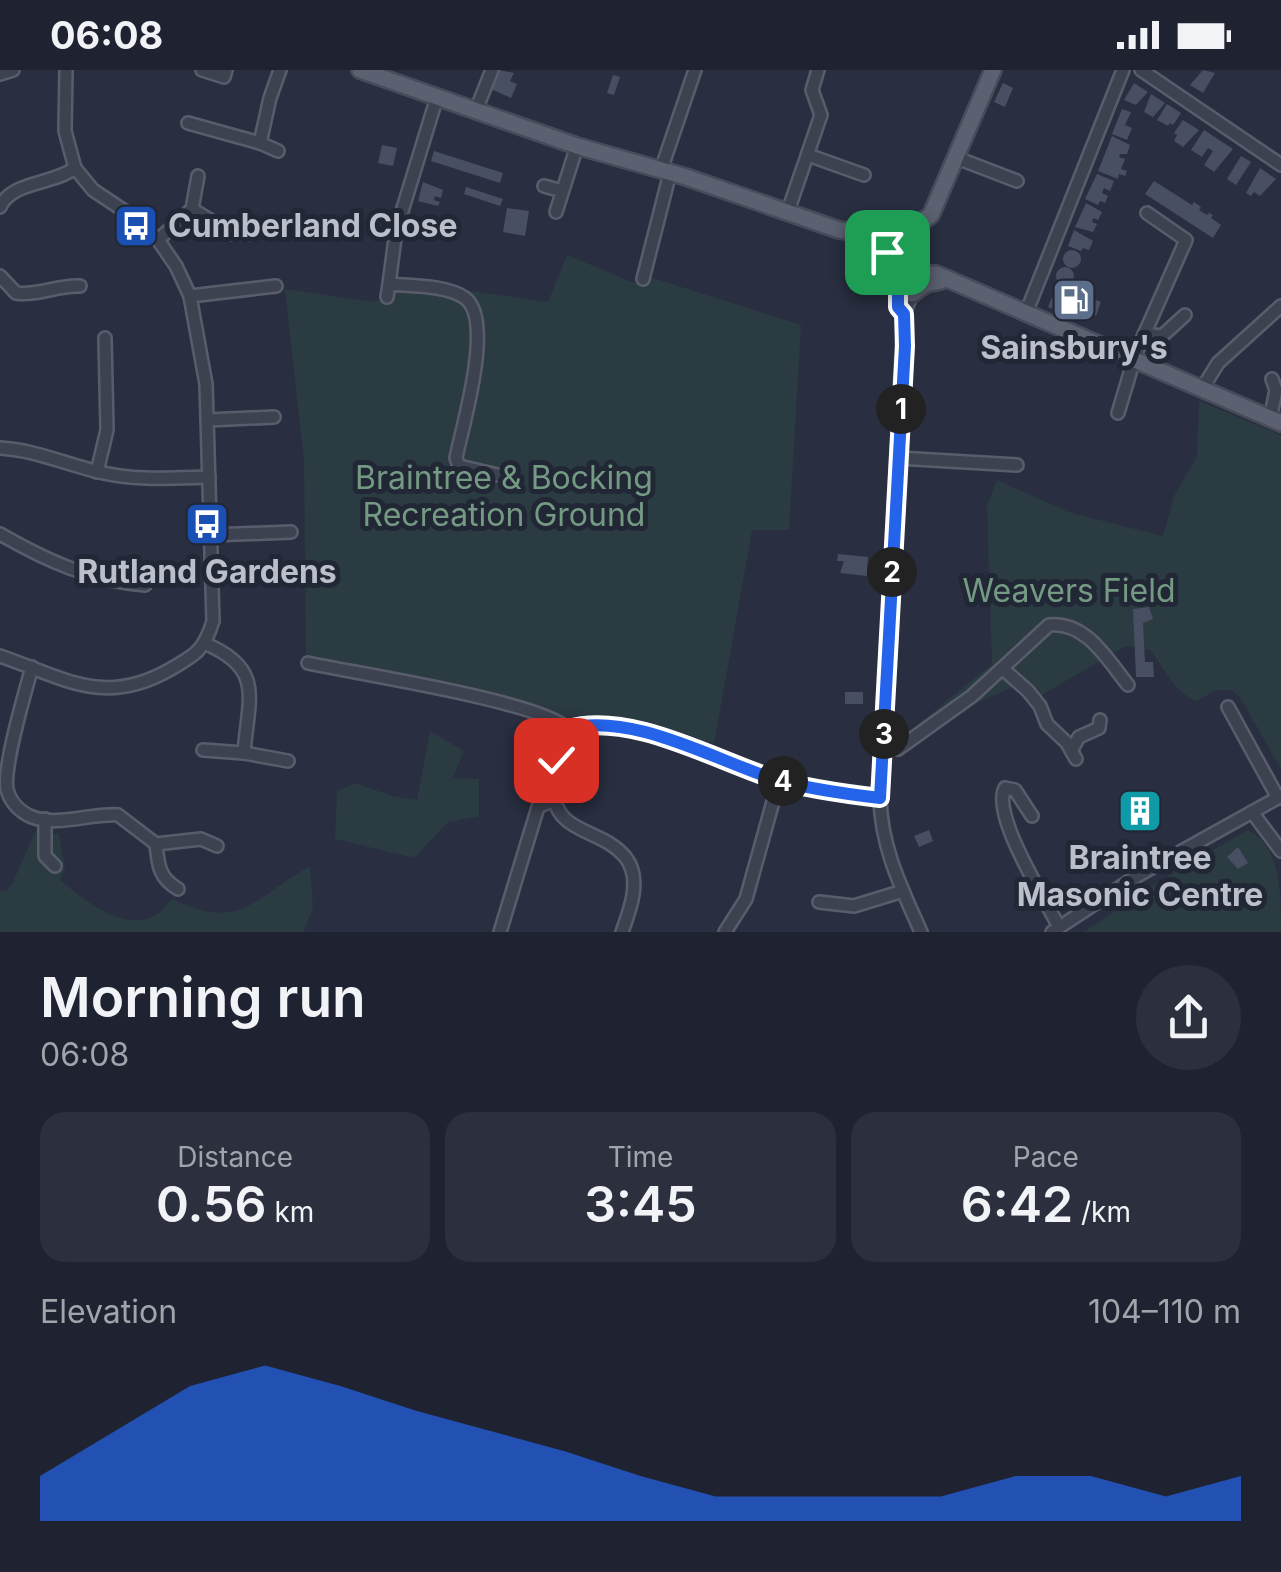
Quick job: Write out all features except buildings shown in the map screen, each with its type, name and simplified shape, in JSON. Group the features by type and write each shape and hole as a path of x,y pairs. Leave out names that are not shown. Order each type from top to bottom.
{"main road":[{"path":"360,70 577,146 893,245 904,260 926,235 929,218 993,70"},
{"path":"912,282 889,265 893,245 929,218"},
{"path":"893,245 911,237 923,264 912,282"},
{"path":"912,282 936,274 1276,421"}],"street":[{"path":"0,74 12,70"},
{"path":"0,656 101,690 124,689 195,655 206,644 213,621 208,420 202,354 190,296 158,240 136,218 93,190 75,168 65,131 66,70"},
{"path":"202,70 224,76 226,70"},
{"path":"260,144 280,70"},
{"path":"476,110 492,70"},
{"path":"642,279 694,70"},
{"path":"788,211 821,116 812,90 818,70"},
{"path":"1026,313 1123,70"},
{"path":"1141,70 1281,165"},
{"path":"387,298 396,231 438,97"},
{"path":"188,124 278,152"},
{"path":"556,212 577,146"},
{"path":"808,155 864,175"},
{"path":"957,158 1016,181"},
{"path":"0,206 13,190 54,180 75,168"},
{"path":"158,240 192,209 198,176"},
{"path":"544,186 562,191"},
{"path":"192,209 232,234 250,234"},
{"path":"1118,412 1144,334 1186,240 1147,213"},
{"path":"0,276 16,293 32,295 59,285 80,286"},
{"path":"912,282 904,314 880,798 881,828 889,858 921,932"},
{"path":"388,284 439,290 462,296 470,303 475,317 474,376 456,458 458,466 468,470 502,476"},
{"path":"190,296 276,286"},
{"path":"1202,389 1226,355 1281,306"},
{"path":"1144,334 1162,336 1185,315"},
{"path":"97,472 107,430 105,338"},
{"path":"1272,379 1276,421"},
{"path":"208,420 274,416"},
{"path":"0,448 41,453 97,472 145,480 209,477"},
{"path":"898,458 1017,464"},
{"path":"212,535 291,532"},
{"path":"0,534 39,557 80,574 146,585"},
{"path":"883,747 898,749 972,696 1049,624 1070,625 1096,645 1128,685"},
{"path":"206,644 224,651 244,667 249,679 244,753"},
{"path":"1014,660 1020,683"},
{"path":"308,663 558,719 568,729"},
{"path":"32,667 4,793 15,806 33,818 118,815 156,844 201,839 218,846"},
{"path":"1002,669 1040,706 1047,724 1074,754 1079,737 1099,728 1100,720"},
{"path":"1032,816 1015,790 1005,788 1000,799 1015,842 1055,930 1137,876 1279,797 1228,708"},
{"path":"568,729 595,724 652,735 778,780 880,798"},
{"path":"568,729 559,746 554,800 557,811 569,823 608,842 628,860 634,891 622,932"},
{"path":"204,750 288,761"},
{"path":"726,932 746,899 778,780"},
{"path":"500,932 538,807 554,800"},
{"path":"1252,812 1281,851"},
{"path":"45,819 46,856 55,866"},
{"path":"156,844 160,872 165,881 178,889"},
{"path":"818,902 854,906 902,890"}],"green space":[{"name":"Braintree & Bocking Recreation Ground","path":"567,255 634,283 650,277 801,325 789,530 752,530 714,744 643,722 589,716 570,718 306,654 304,461 285,289 374,302 393,280 548,302"},
{"name":"Weavers Field","path":"1199,401 1281,435 1281,769 1240,697 1231,690 1217,690 1197,701 1176,686 1150,650 1126,646 1038,697 1027,681 976,703 913,746 894,753 893,745 992,664 987,505 997,480 1068,512 1163,536 1174,496 1197,457"},
{"path":"430,731 464,751 453,778 479,779 479,816 448,822 414,858 335,839 337,791 355,783 417,800"},
{"path":"36,830 59,835 65,869 60,880 116,917 142,920 154,916 172,899 195,908 231,912 259,900 310,866 313,908 303,932 0,932 0,891 6,891 13,882"},
{"path":"1248,830 1259,837 1273,859 1281,932 1084,932 1168,876"}],"place":[{"name":"Cumberland Close","path":"136,226"},
{"name":"Sainsbury's","path":"1074,300"},
{"name":"Rutland Gardens","path":"207,524"},
{"name":"Braintree Masonic Centre","path":"1140,811"}],"route":[{"path":"556,760 568,729 595,724 652,735 778,780 880,798 905,346 904,314 898,307 898,288 887,252"}]}
